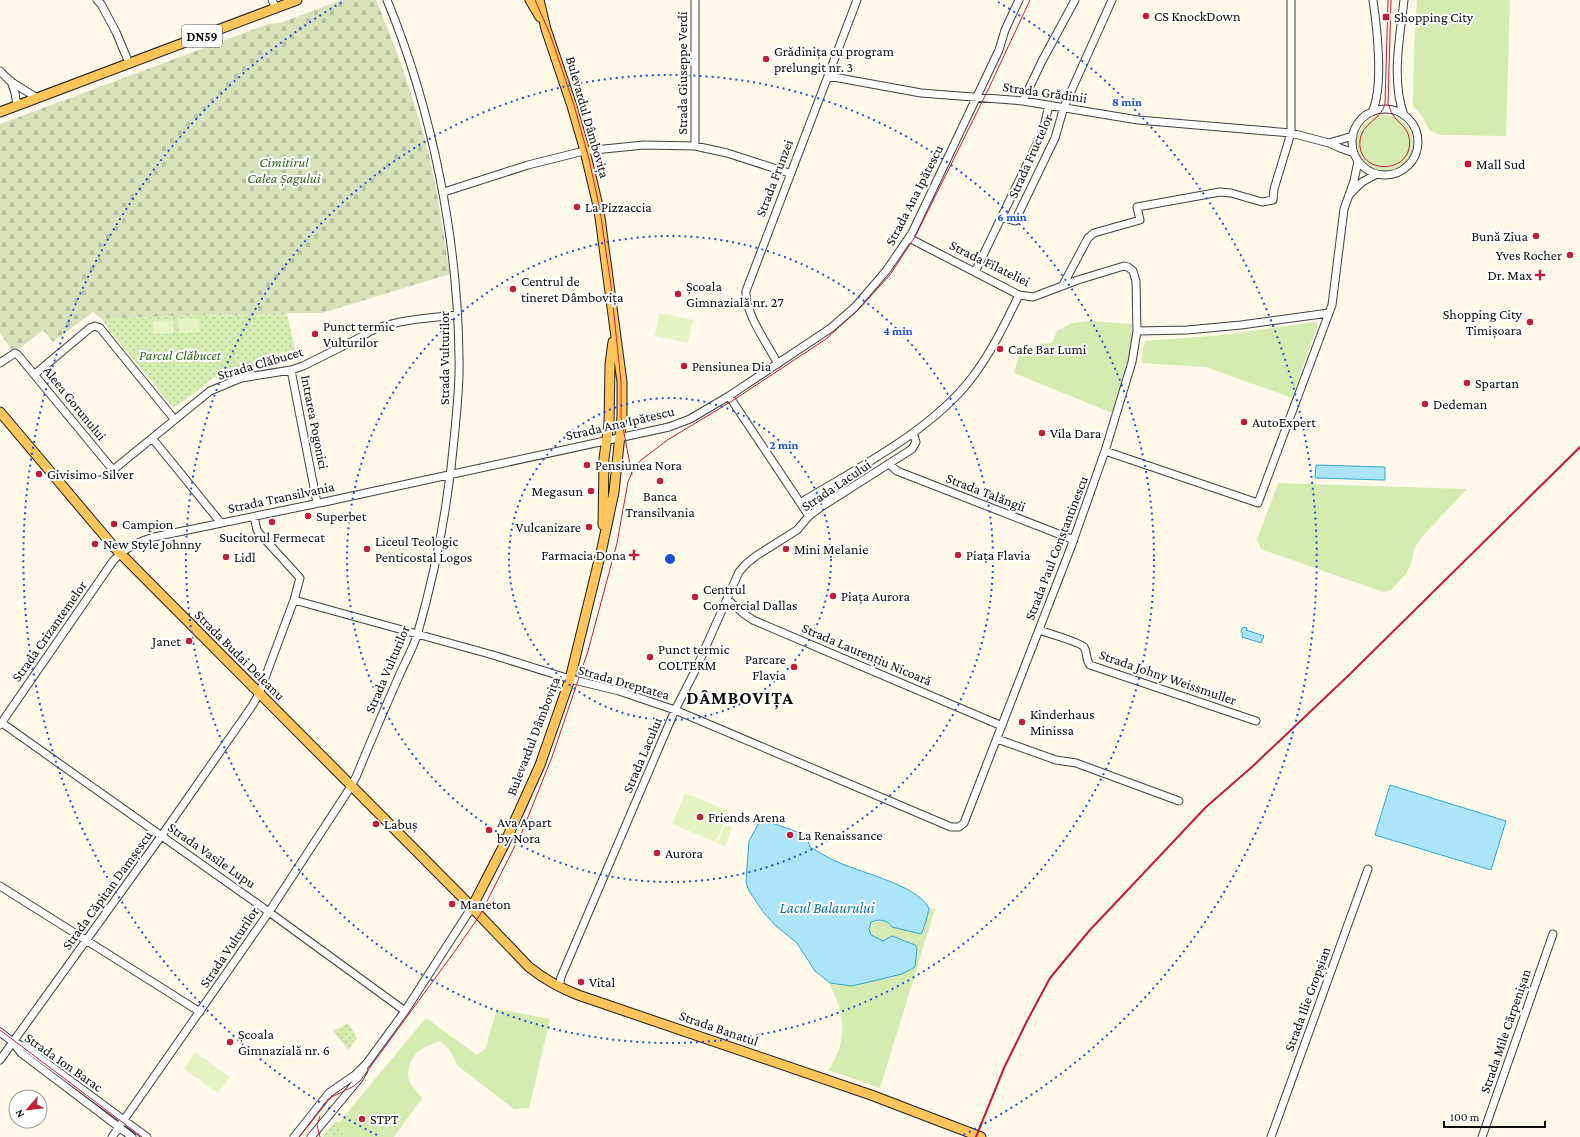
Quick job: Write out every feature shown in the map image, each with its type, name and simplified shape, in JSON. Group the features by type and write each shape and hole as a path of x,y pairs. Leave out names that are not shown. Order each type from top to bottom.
{"main road":[{"name":"DN59","path":"0,112 129,63 274,4 297,0"},
{"name":"Bulevardul Dâmbovița","path":"530,0 546,29"},
{"name":"Bulevardul Dâmbovița","path":"472,907 503,847 540,765 570,679 614,492 622,416 622,382 599,210 585,151 572,106 546,29 539,0"},
{"name":"Bulevardul Dâmbovița","path":"602,548 604,458 609,424 610,364 615,334"},
{"name":"Strada Budai Deleanu","path":"0,412 120,554 472,907"},
{"name":"Strada Banatul","path":"472,907 529,967 540,976 559,987 871,1095 981,1137"}],"street":[{"path":"97,0 101,4 116,32 129,63"},
{"name":"Strada Vulturilor","path":"112,1137 269,912 351,786 418,635 443,527 451,474 458,393 459,358 457,315 444,192 414,74 387,0"},
{"name":"Strada Giuseppe Verdi","path":"695,0 695,146"},
{"name":"Strada Frunzei","path":"778,364 751,314 745,300 746,291 789,173 857,0"},
{"name":"Strada Ana Ipătescu","path":"1014,0 1014,8"},
{"name":"Strada Ana Ipătescu","path":"451,474 607,440 690,419 729,396 831,328 854,307 886,271 909,238 978,97 999,50 1005,30 1018,0"},
{"name":"Strada Fructelor","path":"1023,101 1042,61 1076,0"},
{"name":"Strada Fructelor","path":"1002,217 1015,221 1055,138 1064,107 1112,0"},
{"path":"1063,286 1088,238 1094,233 1140,220 1137,207 1220,192 1231,193 1262,202 1274,200 1274,189 1291,133 1291,0"},
{"path":"1372,112 1376,99 1378,40 1373,0"},
{"path":"1404,0 1398,57 1398,95 1404,115"},
{"path":"0,71 10,81 37,98"},
{"name":"Strada Grădinii","path":"828,76 920,93 1023,101 1138,120 1291,133 1329,143 1354,153"},
{"path":"10,81 16,94 17,105"},
{"name":"Strada Fructelor","path":"975,272 1043,131 1049,105"},
{"path":"1384,109 1404,115 1411,122 1418,138 1418,145 1413,160 1406,168 1396,174 1377,174 1366,169 1358,161 1354,153 1353,136 1359,122 1372,112 1384,109"},
{"path":"1329,143 1353,136"},
{"path":"444,192 528,165 585,151 644,145 695,146 727,153 789,173"},
{"path":"1105,451 1258,503 1332,305 1344,209 1358,161"},
{"path":"1349,194 1362,182 1377,174"},
{"name":"Strada Filateliei","path":"909,238 1019,295 1033,297 1120,267 1124,266 1130,268"},
{"name":"Strada Paul Constantinescu","path":"959,827 964,823 997,739 1072,543 1105,451 1132,362 1137,331 1136,281 1135,275 1130,268"},
{"name":"Strada Lacului","path":"800,503 900,442 944,407 970,381 986,359 1019,295"},
{"path":"1137,331 1187,330 1241,326 1329,313"},
{"name":"Strada Clăbucet","path":"114,470 174,419 210,391 250,376 291,370 303,366 368,332 383,326 457,315"},
{"path":"35,374 90,328 95,326 100,328 174,419"},
{"name":"Aleea Gorunului","path":"0,363 14,353 18,355 114,470"},
{"name":"Intrarea Pogonici","path":"291,370 317,503"},
{"path":"729,396 809,516"},
{"name":"Strada Lacului","path":"559,987 561,977 589,910 675,710 737,577 746,564 797,530 809,516 912,450 916,442 913,433"},
{"path":"152,438 221,523"},
{"name":"Strada Talăngii","path":"890,465 897,471 1072,543"},
{"name":"Strada Transilvania","path":"120,554 133,544 140,541 451,474"},
{"name":"Strada Căpitan Damșescu","path":"0,1060 162,835 259,694 294,600 300,578 260,534 257,530 254,517"},
{"name":"Strada Crizantemelor","path":"1,724 113,561 120,554"},
{"name":"Strada Laurențiu Nicoară","path":"728,599 744,614 760,622 1002,726"},
{"name":"Strada Dreptatea","path":"294,600 493,655 570,679 619,691 675,710 951,827 959,827"},
{"name":"Strada Johny Weissmuller","path":"1039,630 1081,644 1086,650 1086,660 1090,665 1256,721"},
{"name":"Strada Vasile Lupu","path":"1,724 162,835 405,1011"},
{"path":"997,739 1056,760 1076,763 1179,801"},
{"name":"Strada Ilie Gropșian","path":"1271,1137 1368,869"},
{"path":"0,886 200,1012"},
{"name":"Bulevardul Dâmbovița","path":"294,1137 329,1093 355,1076 367,1063 405,1011 472,907"},
{"name":"Strada Mile Cărpenișan","path":"1482,1137 1553,934"},
{"name":"Strada Ion Barac","path":"0,1032 12,1042 21,1053 122,1124 147,1137"},
{"name":"Bulevardul Dâmbovița","path":"311,1137 362,1075 367,1063"},
{"name":"Strada Ion Barac","path":"122,1124 132,1137"}],"green space":[{"name":"Cimitirul Calea Șagului","path":"342,0 376,0 389,32 412,96 427,147 438,201 450,274 322,313 273,313 254,316 204,315 102,319 93,312 53,342 43,330 19,349 11,349 0,333 0,124 268,24 280,23"},
{"path":"1417,0 1510,0 1506,136 1441,135 1429,130 1423,118 1413,106"},
{"path":"1379,115 1391,115 1401,119 1409,127 1413,137 1413,149 1409,159 1401,167 1391,171 1379,171 1369,167 1361,159 1357,149 1357,137 1361,127 1369,119"},
{"name":"Parcul Clăbucet","path":"273,313 287,313 295,350 269,355 270,362 215,377 177,406 172,406 109,330 102,319 204,315 254,316"},
{"path":"659,313 693,320 688,343 655,336"},
{"path":"199,318 200,332 179,333 178,319"},
{"path":"173,320 174,333 153,334 153,321"},
{"path":"1091,321 1132,324 1133,349 1112,413 1014,373 1021,349 1034,347 1037,344 1052,343 1057,331 1072,323"},
{"path":"1315,322 1318,324 1292,398 1206,367 1141,363 1145,341 1222,335"},
{"path":"1278,483 1467,489 1421,538 1414,549 1411,564 1406,574 1391,590 1383,592 1261,549 1257,539"},
{"name":"Friends Arena","path":"685,793 729,811 716,842 672,824"},
{"path":"725,825 732,828 725,846 717,843"},
{"path":"929,908 935,909 880,1088 828,1070 837,1055 842,1032 841,1015 830,983 852,986 902,974 893,936 883,941 871,935 869,929 871,922 881,920 921,934 924,930"},
{"path":"497,1009 550,1019 529,1108 514,1109 458,1066 449,1049 440,1041 421,1050 411,1061 408,1074 409,1079 422,1098 394,1137 327,1137 426,1018 477,1055 485,1049"},
{"path":"348,1023 357,1038 348,1050 333,1031"},
{"path":"195,1052 230,1077 218,1093 184,1069"},
{"path":"335,1120 344,1128 341,1137 323,1137"}],"water":[{"path":"1316,465 1385,467 1385,480 1315,478"},
{"path":"1243,627 1247,628 1246,630 1264,636 1261,643 1242,637 1243,633 1241,632"},
{"path":"1390,785 1506,821 1491,870 1375,835"},
{"name":"Lacul Balaurului","path":"761,819 806,835 810,847 825,856 889,881 913,893 922,900 929,908 925,926 921,934 892,927 888,922 882,920 871,922 869,929 871,935 883,941 892,936 915,945 917,948 915,967 902,974 852,986 830,983 815,971 797,943 776,926 764,913 749,891 746,882 749,841"}],"tram line":[{"path":"535,0 550,34 574,105 589,159 600,210 611,286 621,382 621,417 632,475"},
{"path":"299,1137 328,1099 354,1086 360,1081 480,915 522,832 552,757 588,651 617,543 628,482 633,470 641,460 669,439 732,401 826,339 858,310 890,275 916,235 988,90 1030,0"},
{"path":"1388,0 1385,104 1380,114 1364,129 1360,140 1361,152 1367,160 1376,165 1386,167 1396,164 1404,159 1409,150 1408,134 1393,115 1388,104 1391,0"},
{"path":"0,1030 142,1137"},
{"path":"320,1116 317,1125 320,1137"}],"railway":[{"path":"976,1137 1004,1068 1050,978 1089,931 1206,807 1253,766 1350,674 1580,447"}],"place":[{"name":"CS KnockDown","path":"1146,16"},
{"name":"Shopping City","path":"1386,17"},
{"name":"Grădinița cu program prelungit nr. 3","path":"766,59"},
{"name":"Mall Sud","path":"1468,164"},
{"name":"La Pizzaccia","path":"577,207"},
{"name":"Bună Ziua","path":"1536,236"},
{"name":"Yves Rocher","path":"1570,255"},
{"name":"Dr. Max","path":"1540,275"},
{"name":"Centrul de tineret Dâmbovița","path":"513,289"},
{"name":"Școala Gimnazială nr. 27","path":"678,294"},
{"name":"Shopping City Timișoara","path":"1530,322"},
{"name":"Punct termic Vulturilor","path":"315,334"},
{"name":"Cafe Bar Lumi","path":"1000,349"},
{"name":"Pensiunea Dia","path":"684,366"},
{"name":"Spartan","path":"1467,383"},
{"name":"Dedeman","path":"1425,404"},
{"name":"AutoExpert","path":"1244,422"},
{"name":"Vila Dara","path":"1042,433"},
{"name":"Pensiunea Nora","path":"587,465"},
{"name":"Givisimo-Silver","path":"39,474"},
{"name":"Banca Transilvania","path":"660,481"},
{"name":"Megasun","path":"591,491"},
{"name":"Superbet","path":"308,516"},
{"name":"Sucitorul Fermecat","path":"272,522"},
{"name":"Campion","path":"114,524"},
{"name":"Vulcanizare","path":"589,527"},
{"name":"New Style Johnny","path":"95,544"},
{"name":"Liceul Teologic Penticostal Logos","path":"367,549"},
{"name":"Mini Melanie","path":"786,549"},
{"name":"Farmacia Dona","path":"634,555"},
{"name":"Piața Flavia","path":"958,555"},
{"name":"Lidl","path":"226,557"},
{"name":"Piața Aurora","path":"833,596"},
{"name":"Centrul Comercial Dallas","path":"695,597"},
{"name":"Janet","path":"189,641"},
{"name":"Punct termic COLTERM","path":"650,657"},
{"name":"Parcare Flavia","path":"794,667"},
{"name":"Kinderhaus Minissa","path":"1022,722"},
{"name":"Friends Arena","path":"700,817"},
{"name":"Labuș","path":"376,824"},
{"name":"Ava Apart by Nora","path":"489,830"},
{"name":"La Renaissance","path":"790,835"},
{"name":"Aurora","path":"657,853"},
{"name":"Maneton","path":"452,904"},
{"name":"Vital","path":"581,982"},
{"name":"Școala Gimnazială nr. 6","path":"230,1042"},
{"name":"STPT","path":"362,1119"}],"district":[{"name":"DÂMBOVIȚA","path":"740,698"}]}
